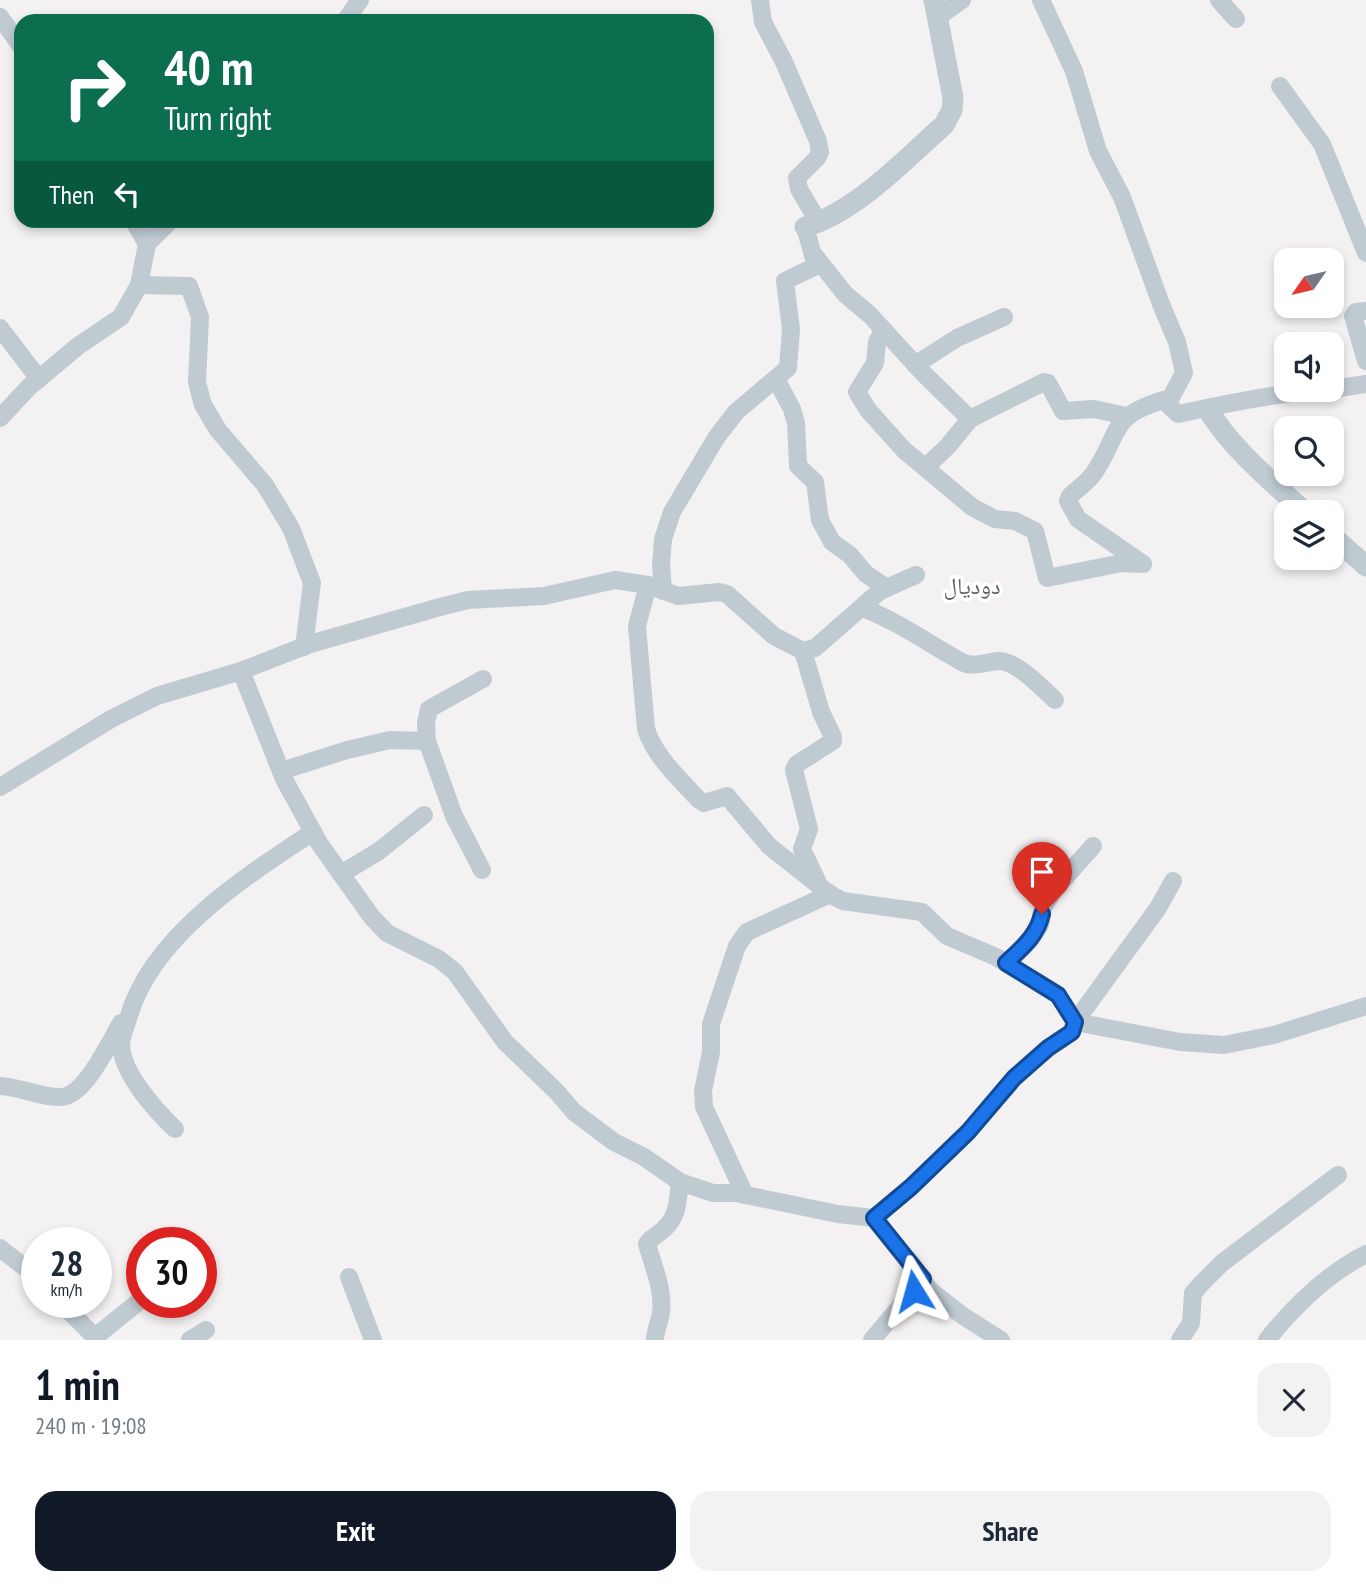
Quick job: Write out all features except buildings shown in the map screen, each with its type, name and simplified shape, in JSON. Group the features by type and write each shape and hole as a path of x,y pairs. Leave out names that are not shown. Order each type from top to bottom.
{"street":[{"path":"760,0 763,22 818,141 820,152 817,158 797,178 812,225 816,266 785,281 791,329 791,359 788,368 736,412 716,438 672,512 663,539 661,565 655,588 637,626 646,729 650,741 698,799 704,803 727,796 769,846 825,890 844,901 922,912 947,936 1006,963 1058,995 1075,1022 1180,1042 1224,1045 1274,1035 1366,1006"},
{"path":"812,225 851,204 944,125 952,110 953,99 936,9 962,0"},
{"path":"1041,0 1074,71 1098,150 1122,197 1161,304 1178,342 1184,373 1168,403"},
{"path":"1219,0 1236,19"},
{"path":"0,17 14,36"},
{"path":"1280,86 1322,144 1366,253"},
{"path":"138,228 147,244"},
{"path":"0,418 39,379 78,346 121,317 139,285 147,244 163,228"},
{"path":"814,255 845,294 870,315 915,365 971,419"},
{"path":"139,285 189,286 200,317 198,382 202,405 218,430 271,496 291,528 312,583 304,647"},
{"path":"1366,311 1356,312 1353,316 1366,361"},
{"path":"915,365 957,338 1004,317"},
{"path":"0,328 39,379"},
{"path":"883,330 877,342 875,363 857,393 868,410 904,450 972,507 986,516 1015,522 1035,531 1047,578 1122,563 1143,564 1078,519 1068,501 1094,474 1115,430 1126,416 1146,405 1163,400 1178,414 1274,394"},
{"path":"776,379 794,416 798,432 798,466 815,482 820,520 827,534 866,574 887,588"},
{"path":"926,467 971,419 1044,383 1048,383 1063,411 1094,409 1126,416"},
{"path":"1344,387 1366,384"},
{"path":"1208,410 1219,427 1255,466 1292,500"},
{"path":"1344,547 1366,566"},
{"path":"0,787 111,719 157,696 241,671 304,647 468,600 544,596 615,580 678,596 719,592 727,594 774,636 803,651 815,648 880,591 916,575"},
{"path":"863,608 906,628 964,664 984,665 998,661 1013,666 1030,676 1055,700"},
{"path":"803,651 821,712 834,737 833,741 797,764 794,770 809,829 802,849 825,890"},
{"path":"241,671 281,771 313,832 371,916 387,933 439,960 455,972 505,1042 574,1112 614,1142 643,1157 680,1182 713,1193 745,1195 838,1214 874,1218 942,1300 1001,1340"},
{"path":"482,870 454,816 426,741 426,723 429,709 483,679"},
{"path":"281,771 347,750 390,740 426,741"},
{"path":"341,874 379,850 424,815"},
{"path":"0,1086 61,1098 72,1096 84,1083 131,1007 150,968 184,929 254,870 313,832"},
{"path":"1006,963 1031,939 1040,925 1043,907 1054,890 1093,846"},
{"path":"874,1218 911,1187 968,1132 1014,1078 1048,1048 1072,1032 1075,1022 1158,908 1173,881"},
{"path":"745,1195 704,1107 711,1052 711,1024 737,946 747,932 825,890"},
{"path":"131,1007 121,1044 131,1076 154,1109 175,1129"},
{"path":"1181,1340 1191,1323 1193,1293 1202,1283 1222,1263 1338,1175"},
{"path":"655,1340 662,1300 647,1244 676,1216 680,1182"},
{"path":"0,1248 21,1264"},
{"path":"1267,1340 1303,1301 1332,1275 1366,1254"},
{"path":"349,1277 373,1340"},
{"path":"872,1340 923,1279"},
{"path":"76,1318 96,1338 126,1313"},
{"path":"190,1340 206,1330"}],"district":[{"name":"دودیال","path":"972,586"}],"route":[{"path":"914,1291 923,1279 874,1218 911,1187 968,1132 1014,1078 1048,1048 1072,1032 1075,1022 1072,1013 1058,995 1006,963 1031,939 1040,925 1042,914"}]}
